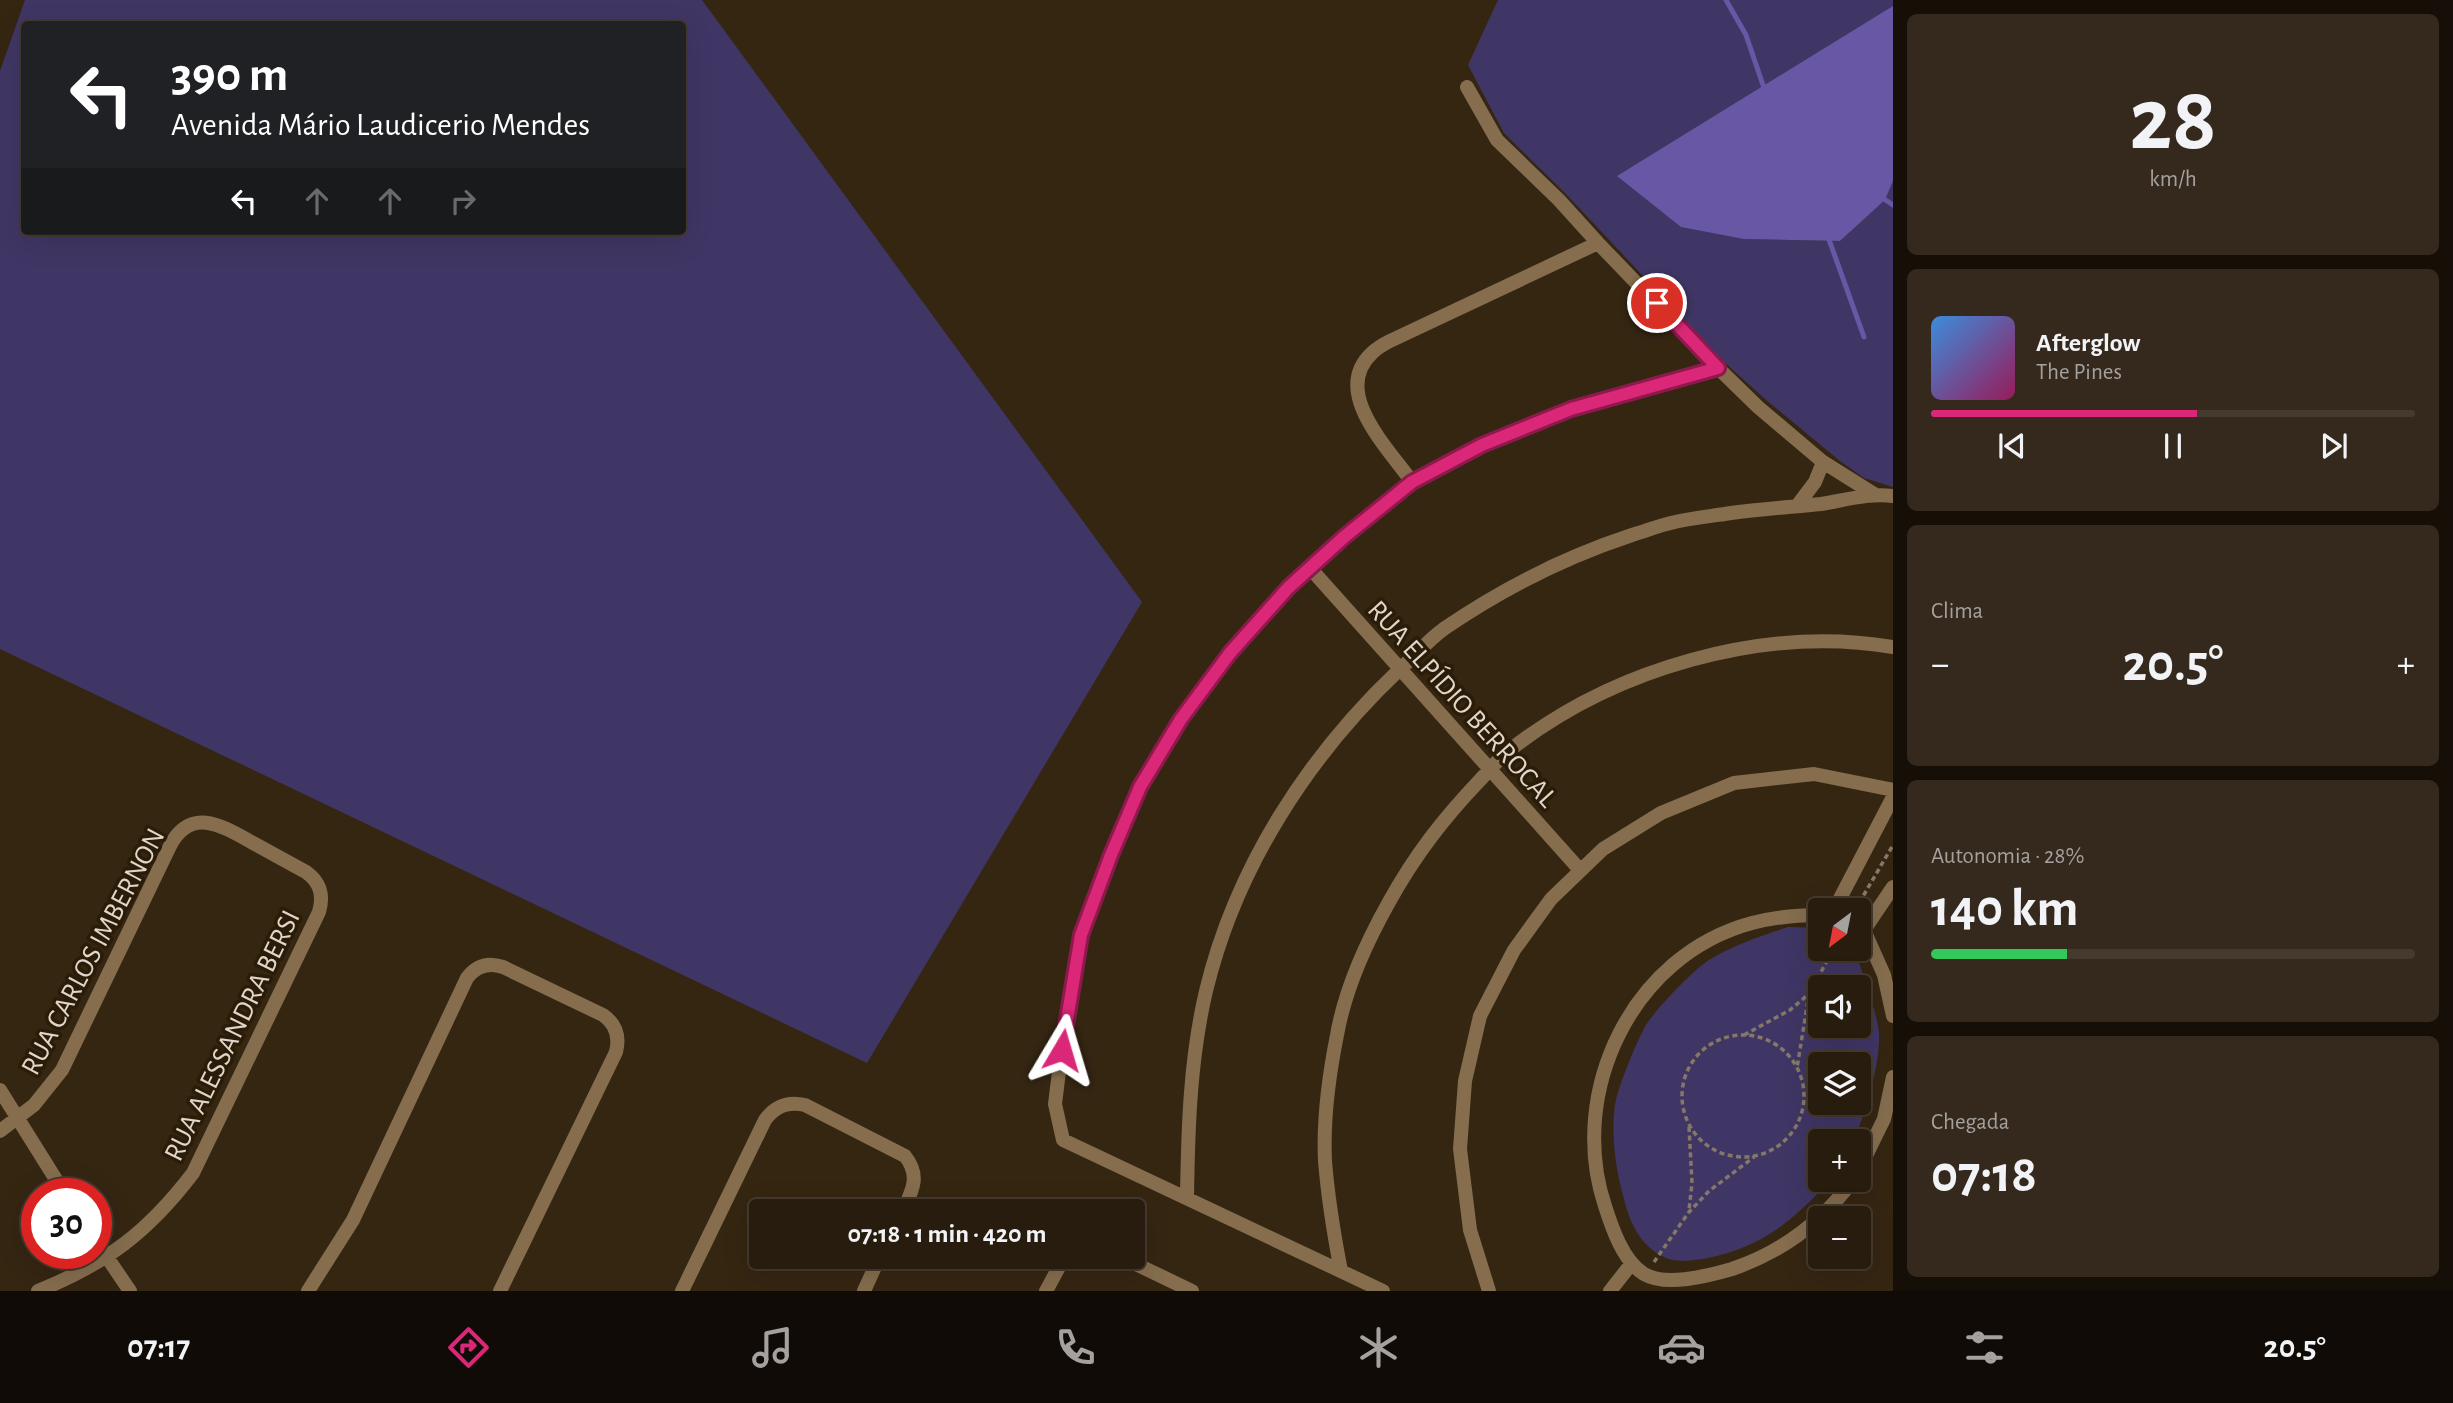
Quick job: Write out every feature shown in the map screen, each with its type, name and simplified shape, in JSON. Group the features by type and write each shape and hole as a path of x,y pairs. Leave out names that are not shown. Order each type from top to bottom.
{"street":[{"path":"1467,87 1497,140 1559,200 1718,368 1758,407 1823,462 1874,494"},
{"path":"1412,482 1357,400 1361,367 1372,352 1598,243"},
{"path":"1383,1291 1063,1140 1055,1104 1065,1023 1081,935 1140,787 1181,719 1230,653 1288,588 1310,568 1412,482 1482,445 1571,409 1718,368"},
{"path":"1797,506 1815,482 1823,462"},
{"path":"1187,1198 1193,1057 1207,989 1228,921 1252,865 1285,805 1366,703 1400,669 1442,630 1514,584 1602,545 1673,522 1874,494 1893,496"},
{"name":"RUA ELPÍDIO BERROCAL","path":"1310,568 1580,870"},
{"path":"1341,1271 1331,1220 1325,1159 1328,1096 1337,1032 1354,974 1380,917 1412,861 1451,810 1508,751 1568,709 1648,674 1718,652 1794,642 1873,643 1893,647"},
{"path":"1489,1291 1470,1230 1460,1149 1465,1081 1480,1016 1514,950 1551,899 1603,849 1661,813 1734,783 1814,774 1893,790"},
{"path":"1840,898 1893,797"},
{"name":"RUA CARLOS IMBERNON","path":"0,1131 17,1120 49,1089 62,1070 173,841 186,828 197,823 221,825 306,872 317,882 321,892"},
{"path":"1871,915 1893,887"},
{"name":"RUA ALESSANDRA BERSI","path":"112,1253 140,1233 168,1205 192,1173 319,912 321,892"},
{"path":"1808,915 1790,915 1750,924 1711,940 1676,963 1647,992 1623,1026 1605,1064 1595,1104 1593,1146 1599,1187 1612,1226 1632,1263 1659,1286 1712,1275 1758,1260 1800,1235 1836,1203 1844,1192"},
{"path":"1871,948 1884,975 1893,1016"},
{"path":"308,1291 354,1220 467,978 473,971 485,965 503,967 603,1015 617,1033 617,1052 500,1291"},
{"path":"1871,1148 1884,1119 1893,1077"},
{"path":"0,1090 55,1178"},
{"path":"682,1291 765,1121 771,1112 785,1104 805,1105 901,1153 913,1169 914,1188 908,1199"},
{"path":"1610,1291 1632,1263"},
{"path":"112,1264 131,1291"},
{"path":"1145,1268 1192,1291"},
{"name":"RUA ALESSANDRA BERSI","path":"38,1291 87,1269"},
{"path":"864,1291 874,1269"},
{"path":"1046,1291 1058,1269"}],"path":[{"path":"1862,898 1893,845"},
{"path":"1744,1035 1790,1010 1808,995"},
{"path":"1797,1068 1808,1000"},
{"path":"1644,1274 1689,1212 1709,1191 1754,1156 1777,1147 1787,1139 1800,1118 1804,1092 1797,1068 1780,1048 1757,1036 1719,1039 1707,1045 1684,1075 1681,1101 1689,1125 1692,1183 1689,1212"},
{"path":"1689,1125 1706,1145 1716,1151 1741,1157 1754,1156"}],"shaded area":[{"path":"25,0 702,0 1142,602 867,1063 0,649 0,71"},
{"path":"1498,0 1893,0 1893,6 1744,239 1840,241 1885,200 1893,181 1893,487 1864,478 1840,461 1724,362 1565,193 1504,133 1468,65"},
{"path":"1893,6 1893,181 1885,200 1840,241 1744,239 1681,227 1617,176"},
{"path":"1788,927 1808,928 1808,961 1859,961 1863,975 1808,975 1808,1038 1871,1038 1871,1001 1879,1037 1872,1084 1871,1088 1871,1052 1808,1052 1808,1115 1864,1115 1858,1129 1808,1129 1808,1192 1819,1192 1790,1220 1745,1247 1698,1260 1670,1260 1642,1240 1625,1205 1615,1150 1615,1105 1633,1052 1646,1025 1658,1009 1702,965 1747,941"}],"waterway":[{"path":"1726,0 1746,35 1765,91"},
{"path":"1881,197 1893,205"},
{"path":"1827,234 1864,337"}],"route":[{"path":"1062,1050 1081,935 1111,855 1140,787 1181,719 1230,653 1288,588 1344,537 1412,482 1482,445 1571,409 1718,368 1657,303"}]}
